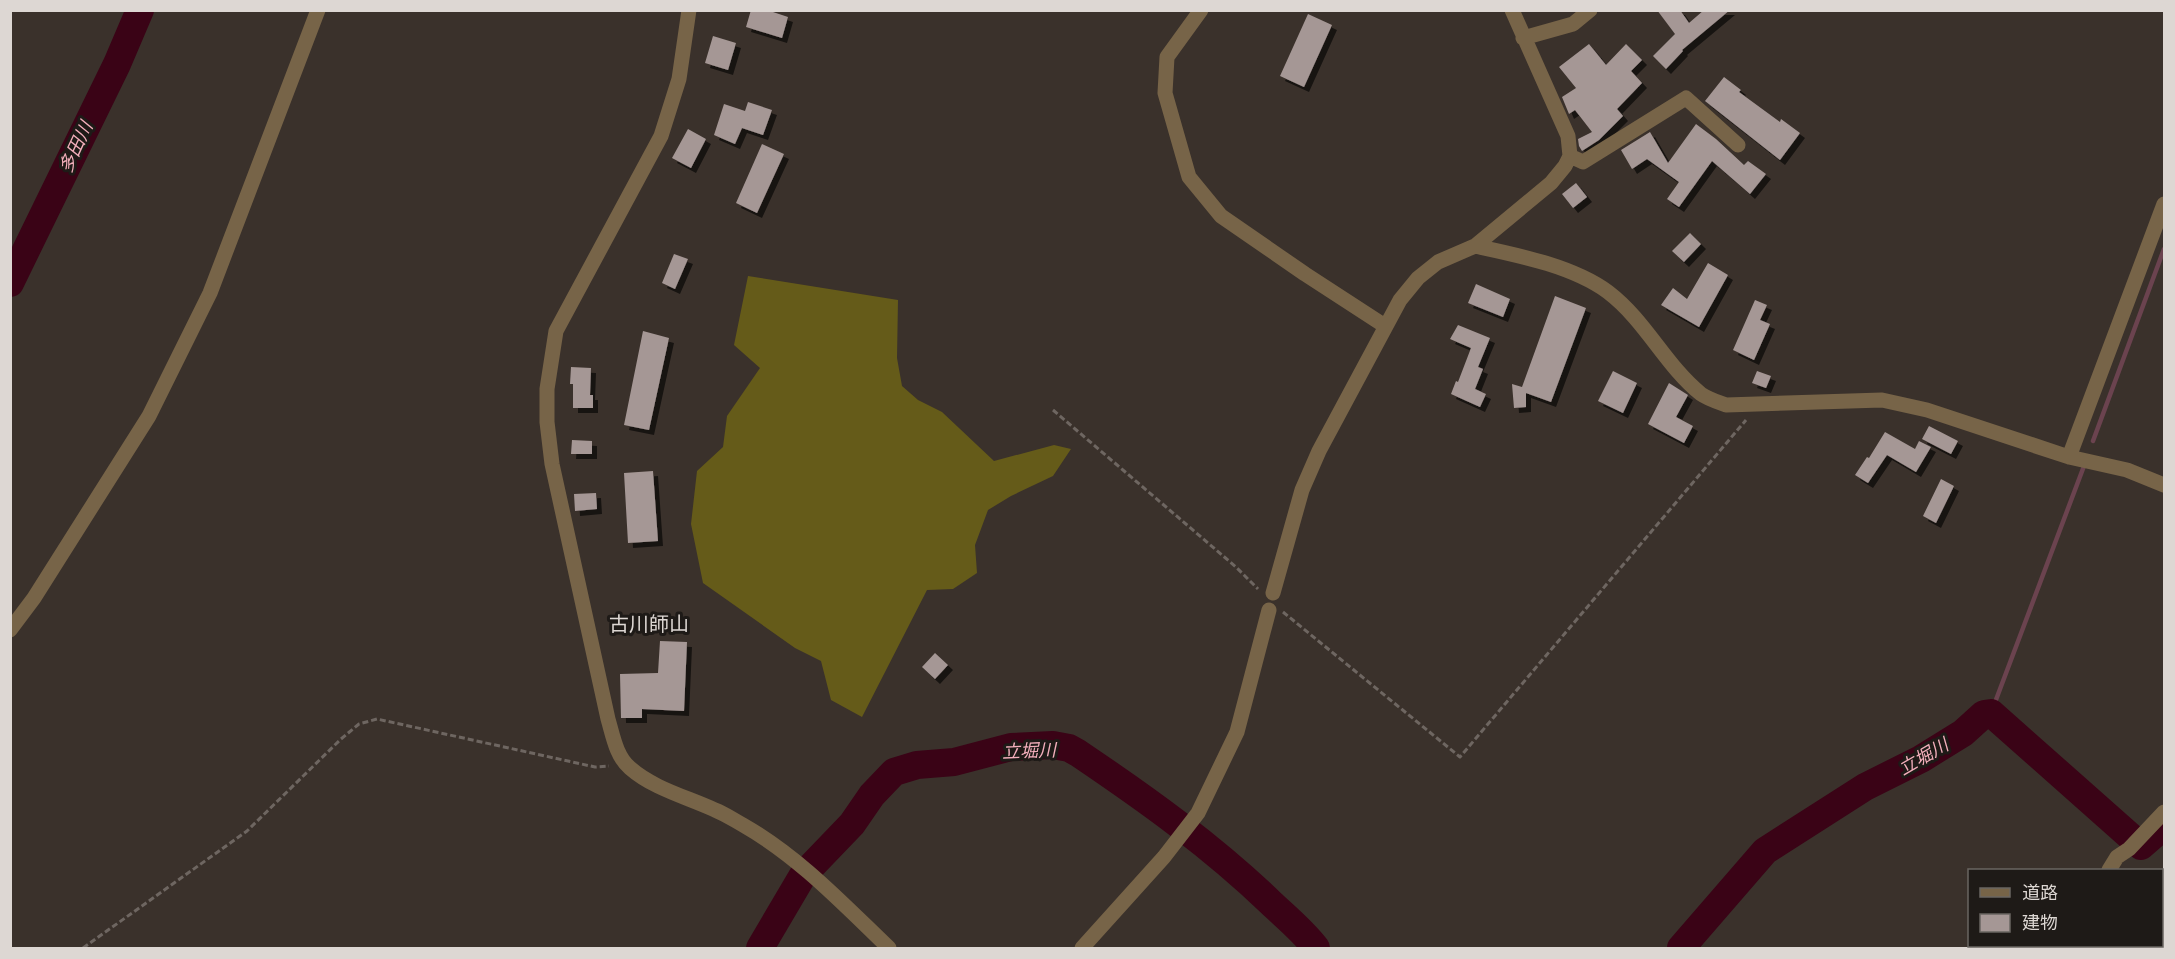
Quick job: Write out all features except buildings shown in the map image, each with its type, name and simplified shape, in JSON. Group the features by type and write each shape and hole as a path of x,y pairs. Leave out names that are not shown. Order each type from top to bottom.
{"street":[{"path":"10,630 34,598 154,406 210,293 318,10"},
{"path":"689,10 679,79 661,136 556,331 548,379 547,422 552,464 608,719 620,759 650,783 717,811 784,852 828,888 889,948"},
{"path":"1201,10 1167,57 1166,93 1189,177 1221,216 1385,326"},
{"path":"1082,948 1164,857 1198,813 1237,732 1270,601 1302,489 1319,451 1400,300 1418,278 1438,262 1475,246 1551,183 1570,156 1568,136 1512,10"},
{"path":"1523,38 1573,24 1590,10"},
{"path":"1570,156 1583,162 1686,98 1738,145"},
{"path":"2069,457 2164,204"},
{"path":"1475,246 1533,259 1574,274 1608,292 1644,327 1680,374 1703,395 1726,405 1882,400 1927,410 2069,457 2127,470 2164,485"},
{"path":"2110,869 2117,857 2129,849 2164,812"}],"path":[{"path":"1053,410 1236,567 1270,601 1460,757 1759,405"},
{"path":"83,948 247,831 316,762 359,724 377,718 410,724 595,767 612,766 620,759"}],"shaded area":[{"path":"748,276 898,300 897,358 902,386 918,400 942,412 994,461 1054,445 1071,449 1053,476 988,510 975,545 977,573 953,589 927,590 862,717 831,700 821,661 795,648 703,583 691,524 697,471 723,447 727,416 760,368 734,345"}],"waterway":[{"name":"多田川","path":"10,283 117,64 140,10"},
{"path":"2093,441 2164,249"},
{"path":"1991,713 2084,466"},
{"name":"立堀川","path":"1681,948 1765,851 1865,787 1921,759 1963,733 1984,714 1991,713 2141,846 2164,826"},
{"name":"立堀川","path":"760,948 803,875 852,824 872,795 894,772 917,765 954,762 1011,747 1053,745 1069,748 1078,753 1178,824 1249,882 1316,948"}],"district":[{"name":"古川師山","path":"649,623"}]}
